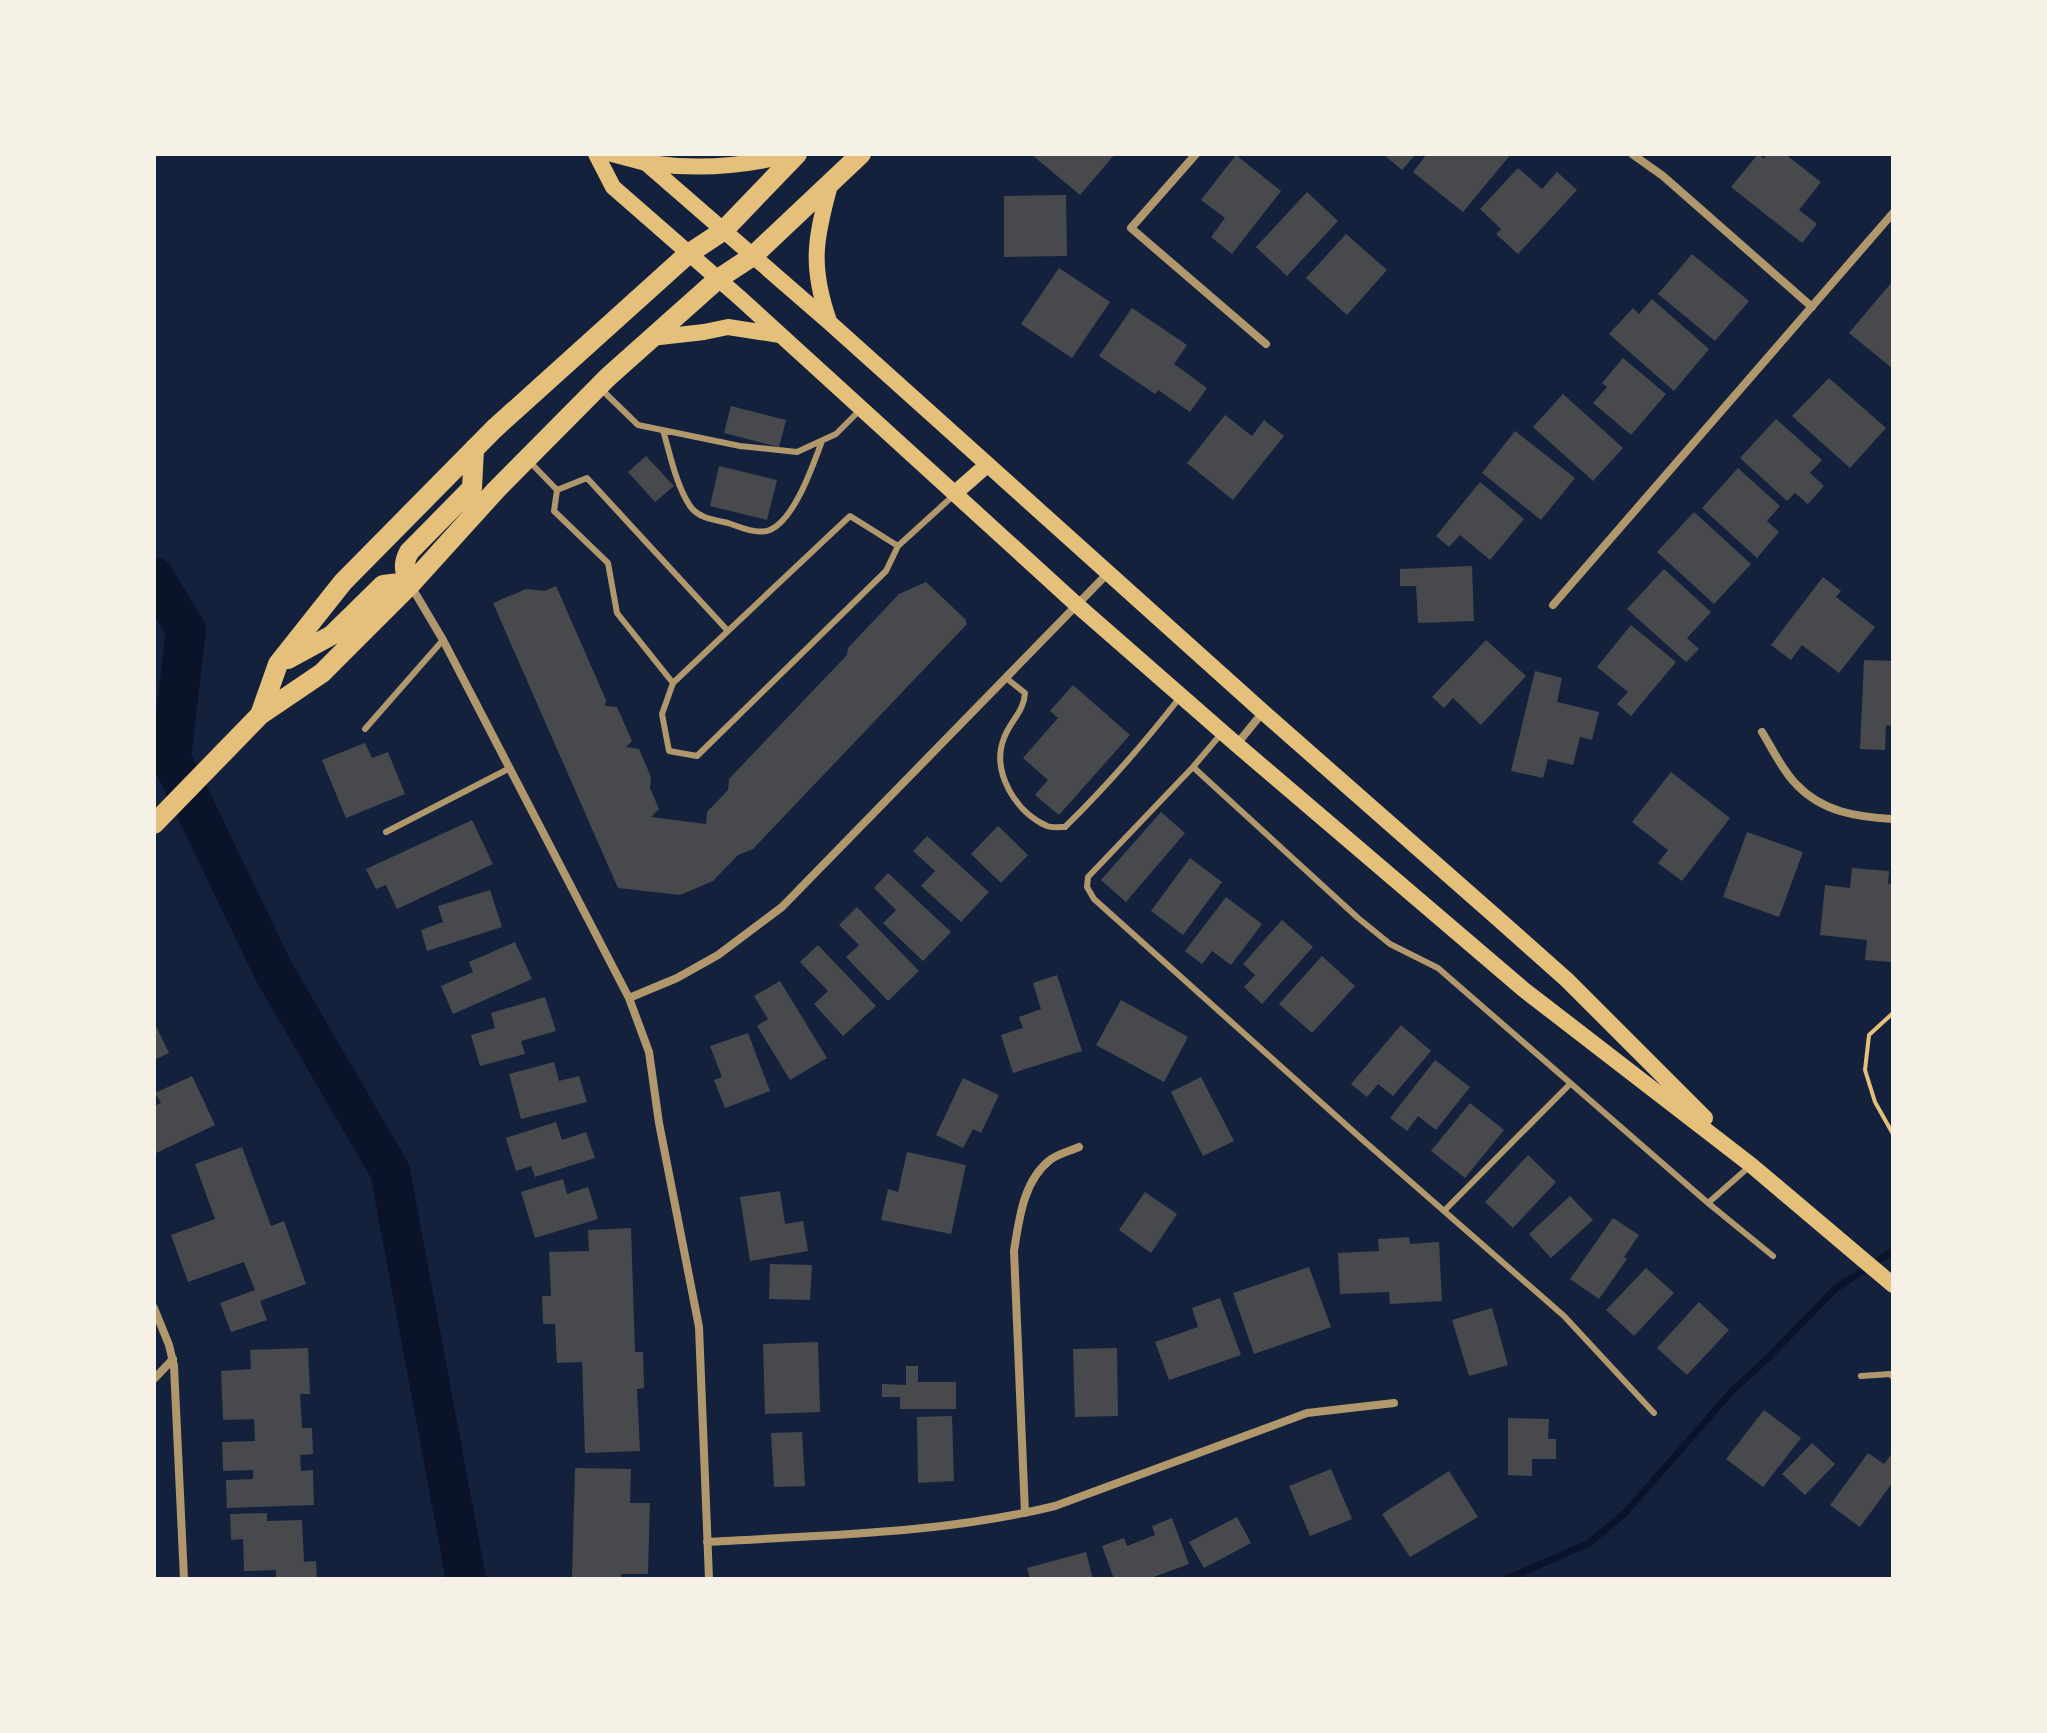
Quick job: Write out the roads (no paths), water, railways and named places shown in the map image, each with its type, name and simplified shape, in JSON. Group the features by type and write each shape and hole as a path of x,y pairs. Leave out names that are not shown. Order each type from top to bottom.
{"main road":[{"path":"596,154 613,187 1236,744 1523,989 1751,1165 1893,1285"},
{"path":"612,154 687,169 718,168 795,154"},
{"path":"260,715 278,664 343,582 474,449 688,254 723,231 795,154"},
{"path":"154,824 260,715 322,673 410,585 598,386 718,279 753,256 861,154"},
{"path":"646,163 829,322 1567,980 1751,1165"},
{"path":"829,322 818,288 816,257 820,220 830,185"},
{"path":"651,338 728,327 781,335"},
{"path":"410,585 404,561 409,552 472,488 474,449"},
{"path":"955,493 987,465"},
{"path":"278,664 332,635 383,585 410,585"}],"street":[{"path":"1196,154 1131,228 1266,344"},
{"path":"1632,154 1663,176 1812,307"},
{"path":"1553,605 1893,213"},
{"path":"629,998 677,978 718,955 765,921 1108,573"},
{"path":"410,585 443,640 629,998 649,1052 659,1123 699,1327 709,1579"},
{"path":"1236,744 1263,712"},
{"path":"1762,732 1796,784 1825,807 1853,816 1893,819"},
{"path":"1025,1513 1014,1251 1020,1212 1032,1181 1051,1159 1079,1147"},
{"path":"154,1308 173,1359 184,1579"},
{"path":"154,1379 173,1359"},
{"path":"707,1542 919,1530 1025,1513 1055,1506 1307,1413 1394,1403"}],"lane":[{"path":"598,386 638,425 740,446 797,452 836,434 862,408"},
{"path":"663,430 691,509 702,517 760,532 771,530 781,521 805,488 822,440"},
{"path":"527,459 557,490"},
{"path":"557,490 587,478 728,631"},
{"path":"557,490 554,511 608,563 617,613 673,683"},
{"path":"898,546 850,516 673,683 662,714 669,751 697,756 886,571 898,546 955,493"},
{"path":"365,729 443,640"},
{"path":"1006,678 1025,693 1025,705 1004,736 999,758 1002,776 1019,806 1048,827 1065,827 1138,752 1181,696"},
{"path":"1223,732 1088,877 1087,887 1094,899 1564,1316 1654,1413"},
{"path":"1193,767 1358,918 1390,944 1438,968 1773,1256"},
{"path":"386,832 510,768"},
{"path":"1445,1210 1570,1084"},
{"path":"1708,1203 1751,1165"},
{"path":"1861,1376 1890,1374 1893,1377"}],"waterway":[{"path":"154,577 186,630 171,758 274,972 390,1171 466,1579"},
{"path":"1507,1579 1589,1543 1625,1513 1733,1390 1835,1289 1893,1251"}]}
